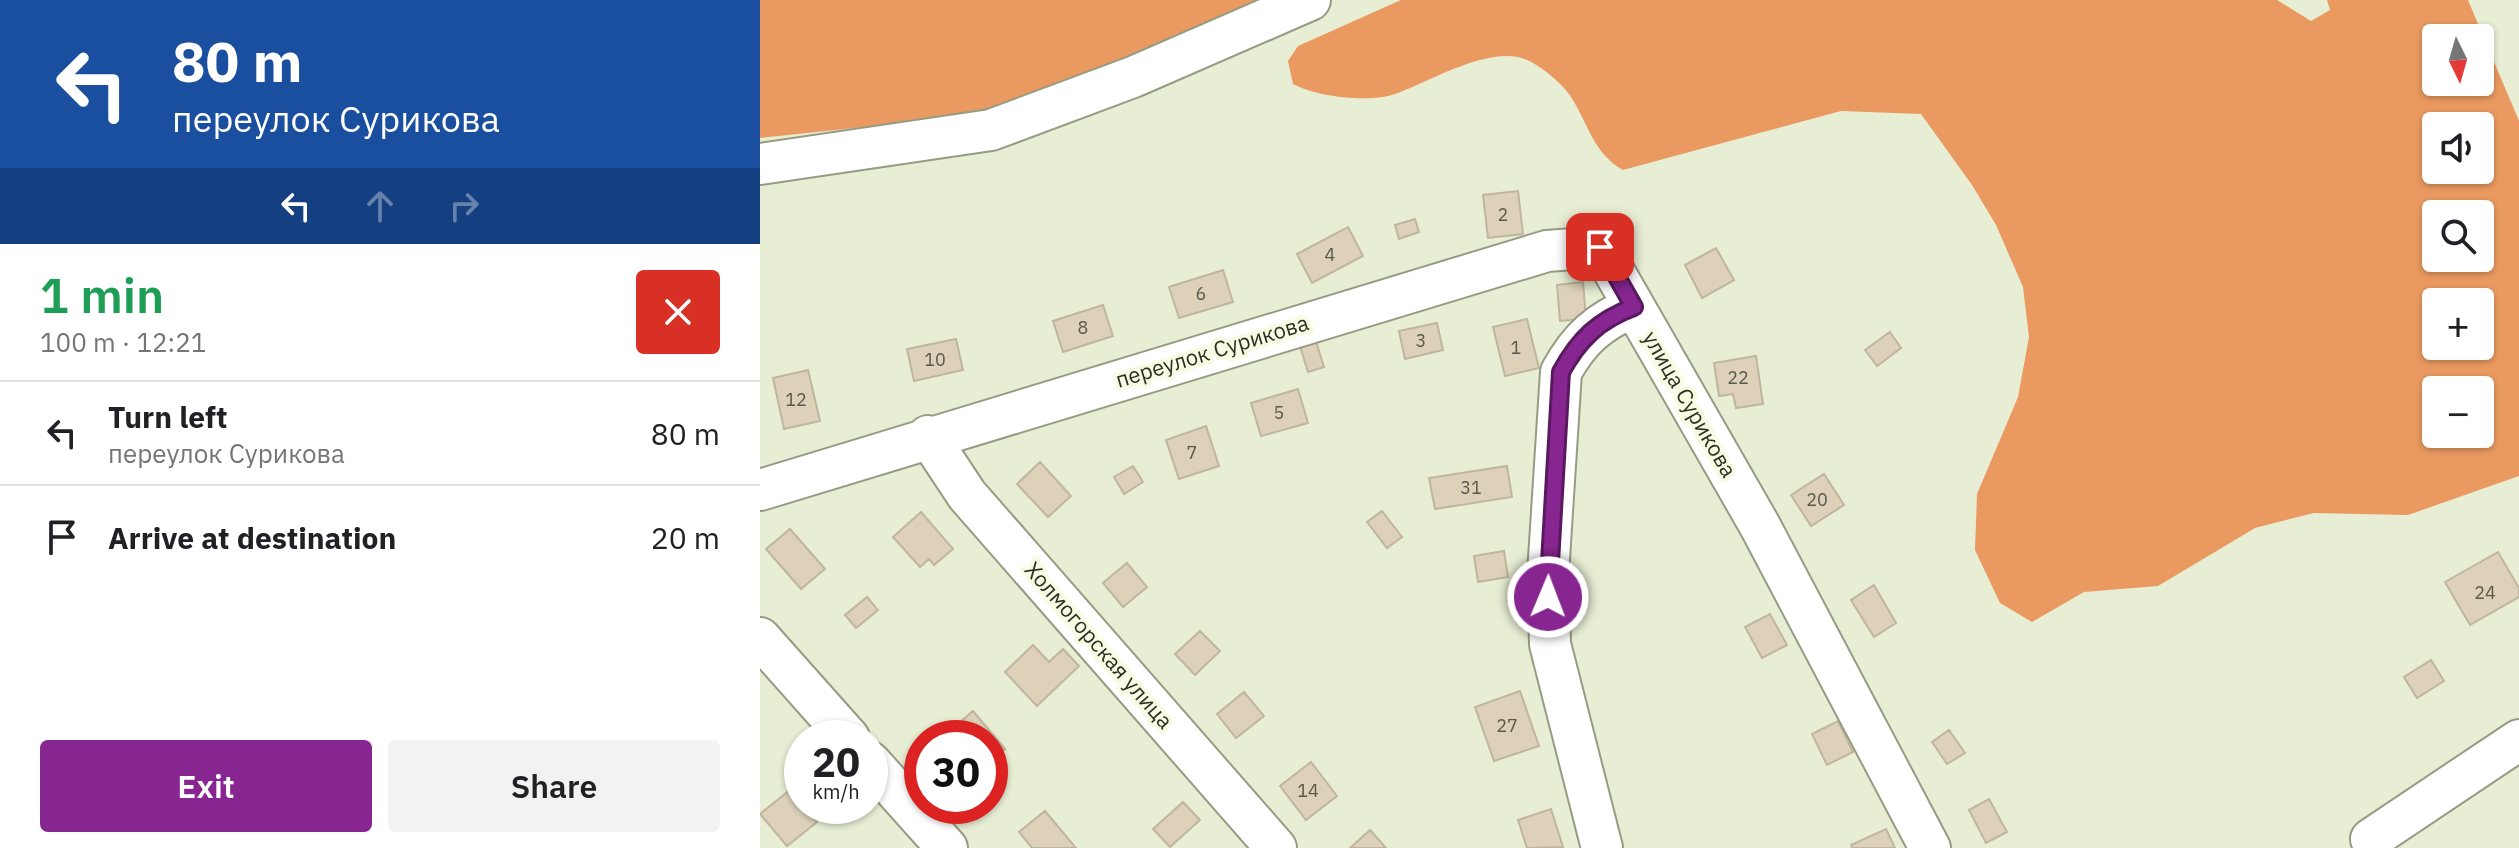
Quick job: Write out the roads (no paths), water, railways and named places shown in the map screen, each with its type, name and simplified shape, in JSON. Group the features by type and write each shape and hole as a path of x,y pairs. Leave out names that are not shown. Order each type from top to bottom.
{"street":[{"path":"760,164 991,130 1133,77 1310,0"},
{"name":"переулок Сурикова","path":"760,490 928,436 1547,251 1600,247 1634,307"},
{"name":"улица Сурикова","path":"1602,848 1550,644 1549,559 1561,372 1576,345 1598,324 1634,307 1760,526 1930,848"},
{"name":"Холмогорская улица","path":"928,436 967,495 1276,848"},
{"path":"760,638 833,720"},
{"path":"2371,839 2519,740"},
{"path":"888,782 947,848"}]}
